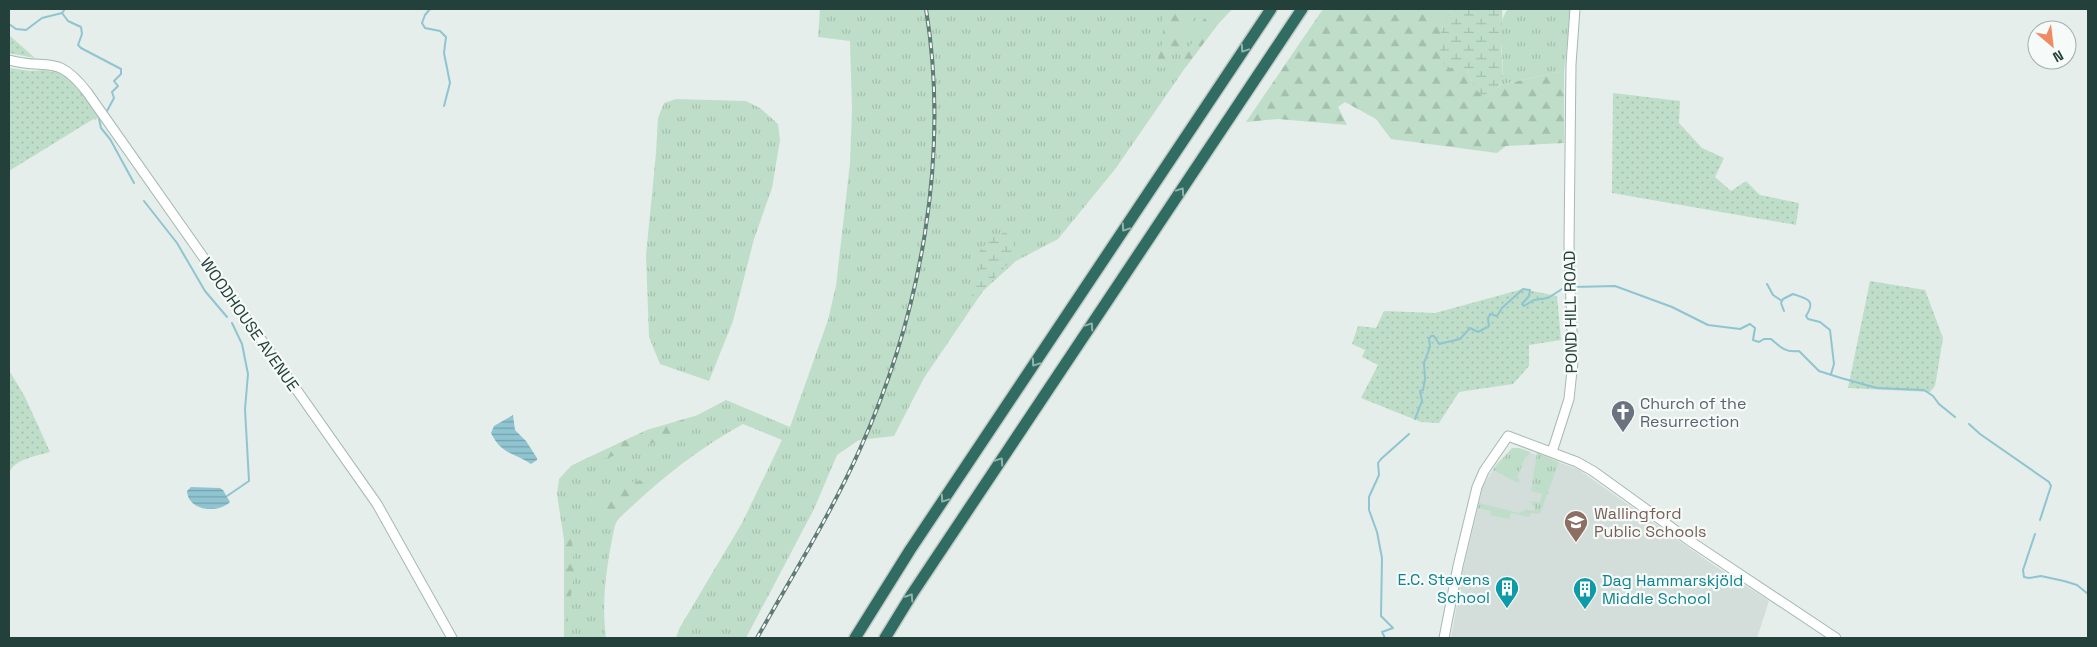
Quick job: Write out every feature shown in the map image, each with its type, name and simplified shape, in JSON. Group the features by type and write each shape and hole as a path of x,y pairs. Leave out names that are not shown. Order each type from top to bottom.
{"highway":[{"path":"855,638 910,550 1271,9"},
{"path":"885,638 917,586 1302,9"}],"main road":[{"name":"POND HILL ROAD","path":"1552,452 1565,412 1572,381 1569,245 1571,93 1575,9"},
{"name":"WOODHOUSE AVENUE","path":"9,60 50,64 63,68 72,74 87,92 377,504 452,638"},
{"path":"1444,638 1458,566 1477,487 1484,471 1508,436 1578,462 1593,471 1693,542 1836,638"}],"shaded area":[{"name":"Wallingford Public Schools","path":"1517,448 1578,469 1709,562 1769,601 1757,638 1451,638 1463,570 1483,486 1497,463 1512,449"}],"green space":[{"path":"820,9 1232,9 1218,24 1185,68 1116,168 1058,239 1016,261 983,291 924,378 894,436 859,440 837,455 814,509 746,638 676,638 679,629 742,523 782,440 743,424 709,444 678,467 618,519 615,525 607,567 604,609 606,638 564,638 564,540 557,494 559,479 571,466 647,430 692,418 726,400 790,427 828,320 836,286 850,163 852,110 850,41 818,37"},
{"path":"1163,9 1201,9 1180,37 1180,47 1173,50 1163,70 1157,62 1163,40"},
{"path":"1212,9 1232,9 1218,24 1185,68 1177,65 1196,37 1200,24"},
{"path":"1323,9 1451,9 1448,20 1442,28 1458,68 1467,68 1471,81 1492,94 1500,85 1564,71 1564,143 1506,146 1497,153 1391,139 1376,119 1345,102 1338,107 1347,125 1278,119 1246,122"},
{"path":"1451,9 1502,9 1501,83 1489,95 1482,95 1476,90 1467,68 1449,68 1445,66 1441,52 1440,36"},
{"path":"1508,9 1571,9 1564,71 1500,85 1503,69 1501,30 1504,15"},
{"path":"9,35 35,58 9,53"},
{"path":"9,68 31,71 46,70 69,78 95,118 9,171"},
{"path":"50,68 59,71 73,81 85,94 100,117 95,120 90,117 54,76"},
{"path":"1613,93 1680,101 1679,123 1702,148 1724,158 1715,177 1731,191 1746,181 1760,195 1799,203 1796,225 1612,193"},
{"path":"676,99 746,101 760,108 778,124 780,140 772,188 754,239 733,321 709,381 660,364 649,337 646,255 658,118 664,103"},
{"path":"1005,232 1013,243 1015,257 982,291 971,306 971,297 979,276 979,252 991,238"},
{"path":"1870,281 1925,290 1943,338 1935,386 1930,392 1848,388"},
{"path":"1523,289 1557,296 1561,340 1529,345 1529,366 1513,384 1459,392 1439,423 1421,422 1361,398 1378,365 1362,357 1365,350 1352,344 1358,326 1376,328 1384,311 1435,313"},
{"path":"9,370 25,397 50,452 21,461 9,473"},
{"path":"698,415 688,428 658,441 618,455 571,466 647,430"},
{"path":"1512,448 1531,452 1525,458 1517,478 1520,480 1518,483 1493,470"},
{"path":"1537,453 1559,462 1540,514 1531,513 1529,517 1511,513 1509,519 1490,515 1491,511 1478,508 1479,503 1519,513 1521,511 1524,512 1525,509 1534,511 1535,506 1529,501 1540,502 1542,494 1531,491"},
{"path":"655,480 656,484 618,519 598,505 598,501 631,482"},
{"path":"569,536 572,539 574,574 567,638 564,638 564,540"}],"water":[{"path":"513,415 515,430 526,441 537,458 531,464 504,449 491,433 494,426"},
{"path":"191,487 220,488 230,502 225,506 211,509 198,506 192,503 189,498 187,491"}],"waterway":[{"path":"9,24 16,29 26,30 42,18 62,13 65,9"},
{"path":"430,9 422,23 425,28 440,31 446,37 444,53 450,83 444,106"},
{"path":"62,13 68,21 81,27 82,34 78,45 81,48 121,69 121,74 114,81 118,86 112,92 114,98 107,111"},
{"path":"99,119 101,128 110,139 134,183"},
{"path":"144,201 177,243 205,291 227,317"},
{"path":"1767,284 1773,295 1782,301"},
{"path":"1573,287 1615,286 1672,307 1708,325 1740,329 1750,324 1755,328 1753,340 1759,342 1764,339 1771,339 1780,347 1799,351 1819,371 1877,388 1924,390 1955,417"},
{"path":"1415,419 1422,401 1420,391 1423,390 1425,379 1424,363 1430,347 1429,339 1431,336 1434,336 1439,344 1460,339 1470,328 1478,332 1489,326 1488,319 1490,314 1497,316 1502,308 1523,289 1530,290 1529,296 1522,304 1524,306 1534,300 1548,298 1569,287"},
{"path":"1784,311 1781,303 1783,299 1793,294 1809,301 1810,307 1806,316 1808,319 1820,322 1830,330 1834,364 1831,374"},
{"path":"227,496 249,481 245,409 248,374 242,344 232,323"},
{"path":"1969,424 1980,434 2049,482 2051,486 2040,520"},
{"path":"1385,638 1382,632 1393,628 1381,616 1382,558 1377,532 1369,510 1369,497 1379,475 1378,463 1409,434"},
{"path":"2035,534 2023,570 2024,577 2041,576 2064,581 2077,585 2088,594"}],"railway":[{"path":"757,638 824,521 860,449 881,397 899,344 914,289 925,233 932,177 933,65 926,9"}],"place":[{"name":"Church of the Resurrection","path":"1623,433"},
{"name":"Wallingford Public Schools","path":"1576,543"},
{"name":"E.C. Stevens School","path":"1507,609"},
{"name":"Dag Hammarskjöld Middle School","path":"1585,610"}]}
